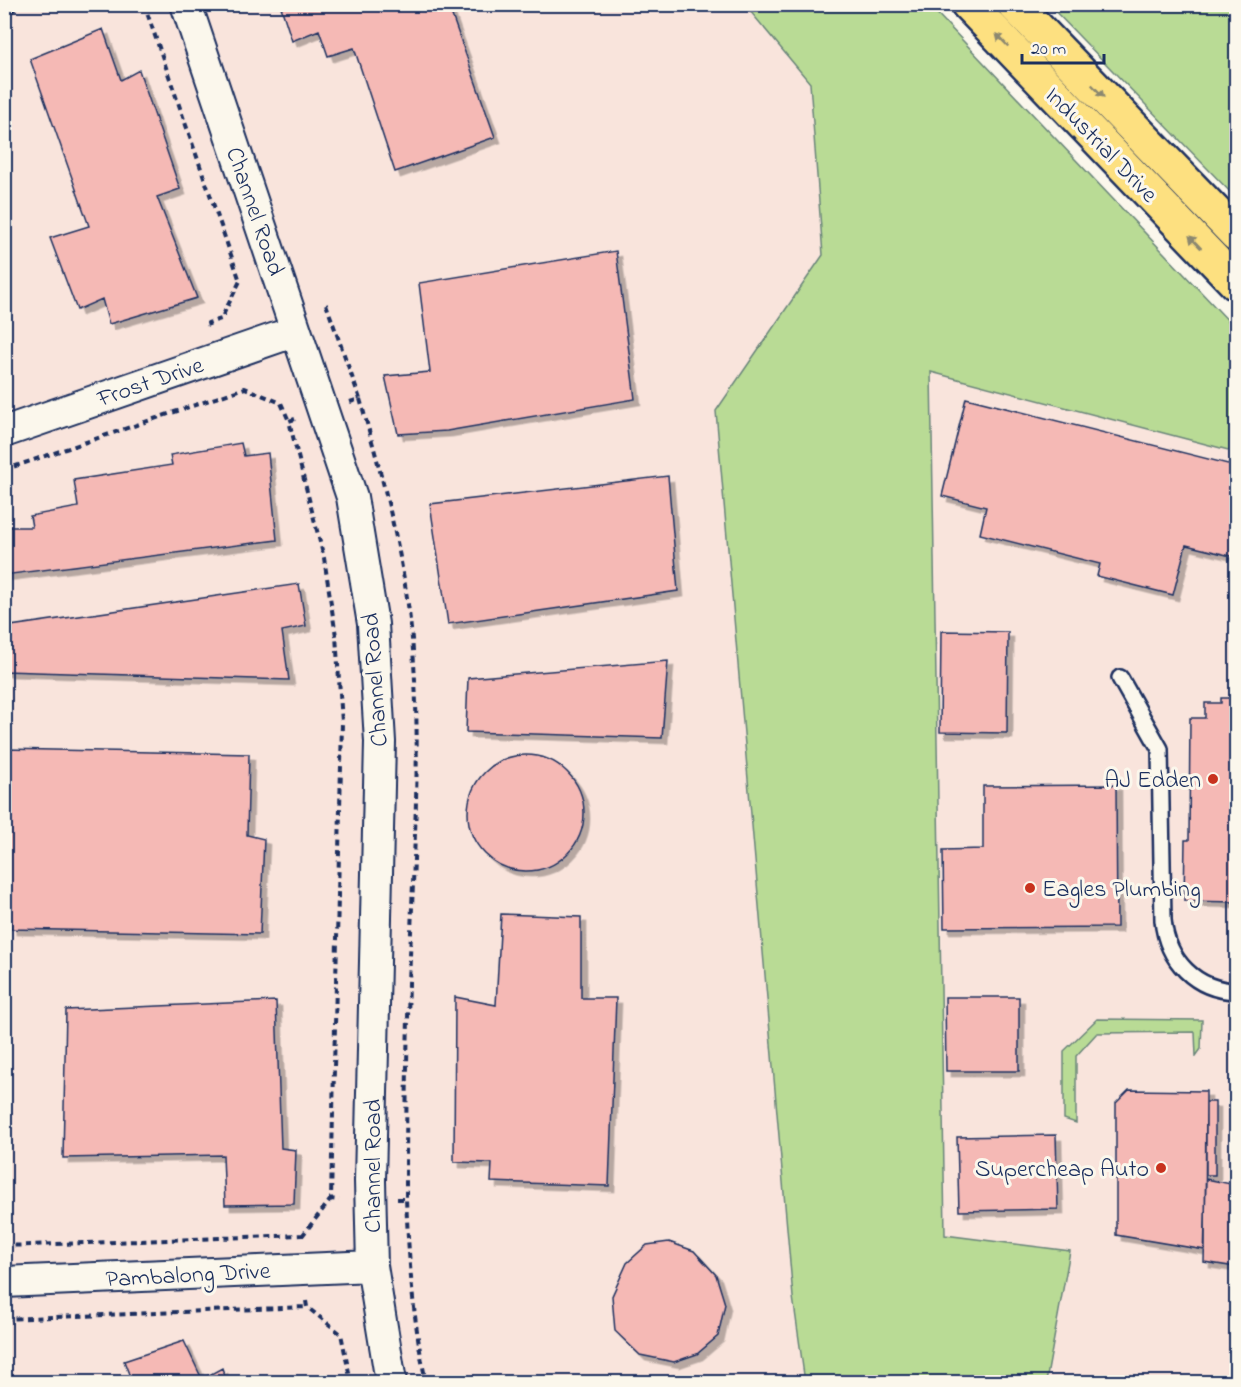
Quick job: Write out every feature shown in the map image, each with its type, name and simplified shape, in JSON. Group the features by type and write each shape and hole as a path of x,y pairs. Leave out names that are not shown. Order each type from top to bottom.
{"highway":[{"name":"Industrial Drive","path":"968,4 1236,283"},
{"name":"Industrial Drive","path":"1014,4 1236,234"}],"street":[{"name":"Channel Road","path":"186,4 352,497 373,624 380,742 370,1169 372,1266 391,1383"},
{"name":"Frost Drive","path":"4,432 296,331"},
{"name":"Pambalong Drive","path":"4,1282 372,1266"}],"lane":[{"path":"1120,678 1160,749 1163,920 1168,945 1177,962 1196,979 1219,990 1236,991"}],"path":[{"path":"144,4 240,281 221,319 208,323 210,334"},
{"path":"326,304 360,399"},
{"path":"229,384 231,392"},
{"path":"4,470 245,388 281,403 289,421 324,558 336,636 342,722 330,1199 302,1235 302,1242"},
{"path":"289,421 295,419"},
{"path":"330,1199 339,1200"},
{"path":"397,1199 406,1199 414,1325 426,1383"},
{"path":"4,1246 302,1235"},
{"path":"306,1301 307,1307"},
{"path":"4,1319 307,1307 341,1334 351,1383"}],"shaded area":[{"path":"5,5 745,5 810,83 823,255 716,411 805,1382 5,1382"},
{"path":"931,372 1236,452 1236,1382 1046,1382 1070,1251 945,1235 932,692"}],"green space":[{"path":"745,5 929,5 1236,329 1236,452 931,372 945,1235 1070,1251 1046,1382 805,1382 793,1297 716,411 823,255 810,83"},
{"path":"1049,5 1236,5 1236,198"},
{"path":"1097,1019 1202,1020 1201,1049 1196,1056 1195,1032 1097,1033 1076,1056 1076,1123 1064,1119 1064,1051"}],"building":[{"path":"280,4 448,4 495,137 395,172 354,48 328,56 319,30 292,41"},
{"path":"103,29 121,80 139,70 180,189 157,197 197,298 109,324 102,299 77,310 50,238 89,226 30,59"},
{"path":"616,251 635,399 447,431 398,434 385,376 430,372 419,283"},
{"path":"966,398 1236,466 1235,557 1186,545 1173,595 1097,576 1100,564 980,534 986,507 942,496"},
{"path":"241,443 244,456 268,453 277,540 4,575 4,527 32,527 30,516 78,507 74,480 172,465 170,455"},
{"path":"668,476 678,591 448,624 430,504"},
{"path":"299,584 306,626 282,631 289,680 4,671 4,627"},
{"path":"941,631 1008,632 1007,733 940,732"},
{"path":"668,661 662,738 466,732 468,678"},
{"name":"AJ Edden","path":"1221,698 1236,698 1236,902 1184,901 1185,840 1189,840 1190,718 1205,718 1205,703 1221,703"},
{"path":"4,749 249,754 247,835 264,839 260,934 11,929 4,836"},
{"path":"526,755 548,759 567,772 580,791 584,813 580,835 567,854 548,867 526,871 504,867 485,854 472,835 468,813 472,791 485,772 504,759"},
{"name":"Eagles Plumbing","path":"1116,785 1117,927 944,928 943,850 983,849 983,786"},
{"path":"501,914 581,917 581,998 616,998 609,1186 491,1182 492,1163 454,1162 455,997 496,1005"},
{"path":"945,997 1019,997 1019,1071 946,1071"},
{"path":"276,1001 281,1148 296,1150 294,1204 225,1205 223,1155 63,1158 66,1010"},
{"path":"1129,1090 1206,1091 1205,1250 1116,1235 1116,1103"},
{"path":"1206,1102 1215,1102 1215,1175 1206,1175"},
{"path":"1056,1135 1058,1209 959,1211 957,1137"},
{"path":"1206,1179 1236,1185 1236,1267 1204,1262"},
{"path":"669,1242 694,1251 716,1275 725,1304 718,1336 697,1354 674,1362 640,1355 615,1331 612,1296 627,1263 647,1245"},
{"path":"184,1341 202,1379 222,1368 227,1382 132,1382 124,1361"}],"place":[{"name":"AJ Edden","path":"1213,779"},
{"name":"Eagles Plumbing","path":"1030,888"},
{"name":"Supercheap Auto","path":"1161,1168"}]}
